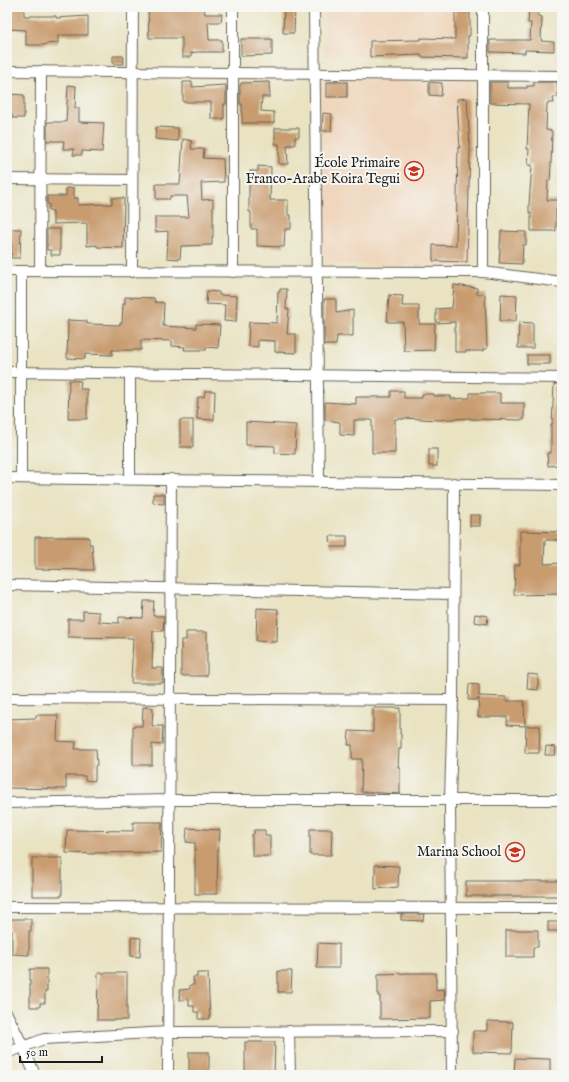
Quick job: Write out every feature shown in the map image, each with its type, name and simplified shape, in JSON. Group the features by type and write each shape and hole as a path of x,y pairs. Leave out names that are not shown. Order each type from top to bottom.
{"street":[{"path":"132,272 133,7"},
{"path":"233,7 233,272"},
{"path":"314,7 319,481"},
{"path":"483,7 483,272"},
{"path":"7,71 562,76"},
{"path":"40,272 41,71"},
{"path":"7,179 132,180"},
{"path":"7,271 483,272 562,282"},
{"path":"21,271 21,478"},
{"path":"7,372 562,378"},
{"path":"130,373 130,479"},
{"path":"7,478 562,485"},
{"path":"168,1075 171,479"},
{"path":"452,1075 450,800 453,700 454,483"},
{"path":"7,585 453,594"},
{"path":"7,698 453,700"},
{"path":"7,803 170,800 562,800"},
{"path":"7,907 562,908"},
{"path":"7,1014 35,1075"},
{"path":"289,1031 290,1075"},
{"path":"7,1053 44,1039 168,1032 452,1031"}],"shaded area":[{"path":"325,7 470,7 470,58 324,56"},
{"path":"320,80 471,80 473,267 323,264"}],"building":[{"path":"9,7 24,7 24,16 56,16 56,18 88,16 88,35 58,35 58,43 26,45 26,30 8,29"},
{"path":"148,7 204,7 205,14 222,14 221,22 208,22 209,40 222,40 222,52 197,52 191,53 191,57 182,57 182,38 149,38"},
{"path":"284,7 295,7 294,33 283,33"},
{"path":"455,7 470,7 468,58 421,57 421,55 370,57 370,41 421,40 421,38 455,39"},
{"path":"529,7 538,7 538,16 542,17 541,41 554,42 554,51 525,50 525,53 490,52 490,40 530,40 531,23 528,23"},
{"path":"241,39 272,39 272,55 241,56"},
{"path":"113,56 123,56 124,64 113,64"},
{"path":"183,82 192,82 192,87 226,85 224,119 211,119 211,102 183,102"},
{"path":"269,82 270,97 262,97 261,111 274,112 274,123 242,123 242,104 240,104 241,83"},
{"path":"327,82 347,82 347,97 327,97"},
{"path":"429,82 442,83 441,96 429,95"},
{"path":"490,82 508,82 508,88 527,88 527,86 534,86 534,82 557,82 558,97 553,97 554,103 547,103 546,130 552,131 550,181 548,180 547,200 558,200 558,209 556,209 556,231 531,231 531,213 529,213 529,204 532,165 528,165 529,149 527,149 529,104 490,103"},
{"path":"68,85 76,86 75,108 79,108 79,122 104,123 102,152 82,151 82,155 73,155 74,149 63,149 64,141 47,141 47,122 66,122"},
{"path":"9,94 24,95 24,118 12,118 12,114 8,114"},
{"path":"467,98 470,148 467,262 433,261 433,245 456,246 458,147 460,148 457,99"},
{"path":"323,113 332,114 331,131 322,131"},
{"path":"156,127 178,128 178,141 155,139"},
{"path":"275,128 299,128 299,137 295,137 295,145 287,145 288,164 279,164 279,144 275,144"},
{"path":"183,139 192,141 191,149 204,149 203,158 223,159 224,182 201,183 202,200 213,199 212,245 181,246 180,259 167,258 168,231 155,232 155,217 189,217 187,196 170,196 170,199 156,199 156,184 180,184"},
{"path":"258,166 271,167 270,200 288,200 288,215 291,215 291,229 285,229 284,247 257,246 257,229 251,229 251,212 249,212 250,171 258,171"},
{"path":"66,188 74,188 74,198 78,198 78,205 112,204 112,198 124,198 123,248 97,247 97,245 87,246 86,223 53,224 53,211 49,211 47,196 66,196"},
{"path":"10,229 21,229 20,258 11,258 12,239"},
{"path":"47,229 60,229 60,255 51,255 51,250 47,250"},
{"path":"501,231 526,232 526,245 523,245 522,264 499,263"},
{"path":"454,285 477,288 477,294 485,294 487,349 483,349 483,351 455,352 455,322 436,323 436,309 452,308"},
{"path":"280,289 287,289 286,309 289,309 287,334 296,334 296,353 275,352 275,341 258,340 258,347 248,346 249,322 277,323 278,292 280,292"},
{"path":"207,291 219,292 219,295 237,296 236,322 224,321 225,305 206,304"},
{"path":"501,294 517,295 516,321 500,321"},
{"path":"389,295 403,296 402,306 419,306 419,324 435,324 434,350 404,351 403,322 387,322"},
{"path":"125,297 154,298 155,302 164,303 163,326 196,328 196,324 220,325 218,348 206,347 206,350 184,350 185,347 172,346 172,341 141,340 141,350 112,350 112,355 85,354 85,359 67,358 68,320 87,321 87,324 120,325 120,323 122,323"},
{"path":"324,299 336,299 336,313 353,310 353,336 337,336 336,345 324,345"},
{"path":"519,322 533,323 533,348 518,348"},
{"path":"527,355 550,355 550,364 527,364"},
{"path":"69,380 81,381 80,389 87,389 87,419 68,419"},
{"path":"554,384 562,384 562,465 548,466 547,453 551,453 551,425"},
{"path":"205,391 215,391 214,420 197,419 198,397 204,397"},
{"path":"391,391 404,391 404,398 422,398 422,394 434,394 434,396 451,396 451,399 470,398 470,393 500,393 500,403 524,403 524,420 470,418 438,420 404,418 395,419 395,453 372,453 372,420 354,420 354,436 340,435 340,422 325,420 325,402 356,404 356,397 391,397"},
{"path":"180,420 193,420 193,447 180,447"},
{"path":"246,422 296,425 295,454 275,453 275,446 246,445"},
{"path":"429,449 437,449 437,466 429,466"},
{"path":"153,494 164,494 164,504 153,503"},
{"path":"470,515 480,515 480,526 470,526"},
{"path":"520,531 562,532 562,540 545,540 544,564 562,563 562,594 514,595 515,565 520,565"},
{"path":"330,536 347,536 347,547 331,547"},
{"path":"35,537 89,537 89,544 92,544 94,570 35,569"},
{"path":"144,601 154,601 153,616 164,616 163,631 153,631 152,668 163,668 163,683 131,683 133,638 68,637 68,619 83,619 83,611 99,612 99,622 119,623 119,617 143,618"},
{"path":"257,608 278,609 277,642 256,641"},
{"path":"475,614 488,616 487,624 474,622"},
{"path":"186,632 207,632 207,676 181,676 181,640 186,640"},
{"path":"528,674 538,675 538,690 527,689"},
{"path":"469,684 479,685 479,696 506,697 506,701 524,701 525,726 507,725 507,717 478,717 479,698 478,700 468,700"},
{"path":"143,707 153,708 152,726 163,726 162,745 152,744 152,765 133,765 133,726 142,726"},
{"path":"373,708 400,708 401,749 399,749 398,767 400,767 400,794 361,792 362,759 352,759 352,745 348,745 349,731 373,732"},
{"path":"36,715 58,715 57,741 76,742 75,749 96,749 97,765 95,766 95,781 85,780 85,776 66,776 66,789 7,788 7,719 36,718"},
{"path":"526,726 540,726 539,753 525,753"},
{"path":"546,746 556,747 555,755 545,755"},
{"path":"133,822 162,822 161,852 94,854 66,853 67,830 133,831"},
{"path":"187,828 220,830 218,844 217,894 195,894 195,843 186,842"},
{"path":"310,829 332,829 331,855 310,855"},
{"path":"254,830 265,830 265,835 270,835 270,856 252,856 252,835 254,834"},
{"path":"32,858 62,858 62,896 32,896"},
{"path":"375,865 399,866 398,887 375,889"},
{"path":"466,881 562,881 562,896 466,896"},
{"path":"401,914 424,914 423,921 401,920"},
{"path":"8,919 31,919 31,931 29,931 29,955 12,954 12,931 8,931"},
{"path":"548,922 562,922 562,931 548,931"},
{"path":"506,930 538,930 538,947 533,947 533,957 506,957"},
{"path":"131,937 141,938 140,957 131,956"},
{"path":"318,943 339,944 339,968 317,968"},
{"path":"30,969 47,969 47,991 45,991 45,1003 40,1003 40,1007 30,1007"},
{"path":"278,971 292,971 291,992 278,992"},
{"path":"98,973 127,973 127,1020 97,1020"},
{"path":"197,973 208,973 210,1019 198,1019 198,1012 194,1012 194,1006 189,1006 189,999 180,1000 179,990 190,989 190,985 194,985 193,977 197,977"},
{"path":"436,973 436,990 444,989 445,1000 430,1001 430,1018 380,1019 378,974"},
{"path":"487,1021 513,1022 512,1053 473,1052 473,1031 487,1031"},
{"path":"245,1042 275,1042 274,1075 245,1075"},
{"path":"189,1052 209,1052 209,1074 189,1074"},
{"path":"515,1058 550,1059 550,1075 514,1075"}],"place":[{"name":"École Primaire Franco-Arabe Koira Tegui","path":"414,171"},
{"name":"Marina School","path":"515,852"}]}
